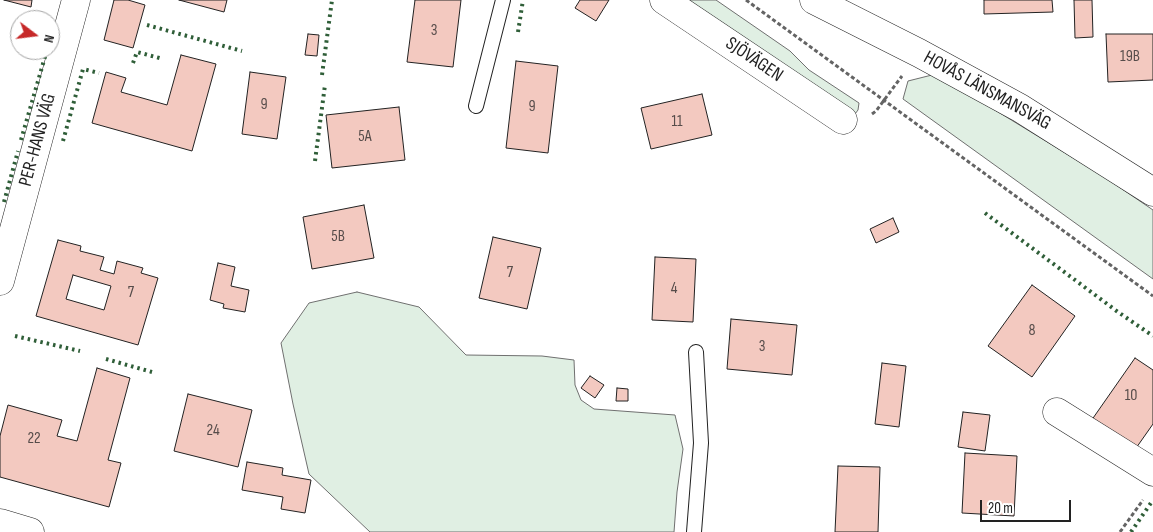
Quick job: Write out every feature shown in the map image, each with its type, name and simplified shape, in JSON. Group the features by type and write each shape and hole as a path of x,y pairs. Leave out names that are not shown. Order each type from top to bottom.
{"street":[{"name":"PER-HANS VÄG","path":"0,281 76,0"},
{"name":"SJÖVÄGEN","path":"664,0 843,120"},
{"name":"HOVÅS LÄNSMANSVÄG","path":"814,0 919,53 1020,108 1153,192"},
{"path":"1057,412 1150,482"},
{"path":"0,522 30,532"}],"lane":[{"path":"476,106 503,0"},
{"path":"694,532 701,443 696,352"}],"path":[{"path":"746,0 1153,296"},
{"path":"843,120 861,120 876,111 919,53"},
{"path":"1120,532 1150,482"}],"green space":[{"path":"680,0 716,0 790,51 809,70 859,103 858,110 855,114"},
{"path":"936,74 1103,176 1153,210 1153,279 903,99 908,81"},
{"path":"357,292 419,307 466,355 542,356 574,360 575,385 581,400 594,409 675,415 683,449 674,532 370,532 309,474 281,343 309,303"}],"building":[{"path":"4,0 32,0 31,7"},
{"path":"114,0 128,0 145,5 133,48 104,40"},
{"path":"179,0 227,0 224,12"},
{"path":"415,0 461,0 453,67 407,62"},
{"path":"580,0 609,0 596,21 575,8"},
{"path":"984,0 1052,0 1053,12 984,14"},
{"path":"1074,0 1092,0 1093,37 1075,38"},
{"path":"308,34 319,35 317,56 305,55"},
{"path":"1106,34 1153,34 1153,80 1108,82"},
{"path":"181,55 216,64 192,151 92,123 106,72 126,78 121,92 167,105"},
{"path":"516,61 558,66 548,153 506,148"},
{"path":"250,72 286,77 277,139 242,134"},
{"path":"702,94 712,135 651,149 641,108"},
{"path":"399,107 405,160 332,168 326,115"},
{"path":"364,205 374,258 312,269 303,217"},
{"path":"893,218 899,232 876,243 870,229"},
{"path":"493,237 541,248 527,309 479,298"},
{"path":"58,240 81,246 80,251 104,257 100,270 114,274 117,261 143,268 141,273 158,278 138,345 36,316","holes":["73,275 111,286 104,310 66,299"]},
{"path":"655,257 696,259 693,322 652,320"},
{"path":"218,263 235,267 231,286 249,290 245,312 223,308 224,304 210,300"},
{"path":"1032,285 1075,316 1032,377 988,346"},
{"path":"731,319 797,325 792,375 727,369"},
{"path":"1135,358 1153,370 1153,424 1134,451 1091,421"},
{"path":"882,363 906,366 899,427 875,424"},
{"path":"97,368 130,378 108,460 121,463 109,507 0,477 0,436 8,405 62,420 57,436 77,441"},
{"path":"590,376 604,385 595,398 581,388"},
{"path":"617,388 628,389 628,401 616,401"},
{"path":"188,394 252,410 238,467 174,451"},
{"path":"963,412 990,415 985,451 958,447"},
{"path":"965,453 1017,456 1014,516 962,513"},
{"path":"247,462 283,468 282,475 311,480 305,513 281,509 283,497 242,490"},
{"path":"838,466 880,467 878,532 835,532"}],"hedge":[{"path":"322,75 332,0"},
{"path":"518,32 523,0"},
{"path":"147,25 242,51"},
{"path":"133,63 137,52 163,59"},
{"path":"21,140 44,60"},
{"path":"63,141 83,69 99,73"},
{"path":"315,161 325,85"},
{"path":"4,202 18,151"},
{"path":"985,213 1153,336"},
{"path":"15,336 80,351"},
{"path":"106,359 152,372"},
{"path":"1131,532 1153,500"}]}
